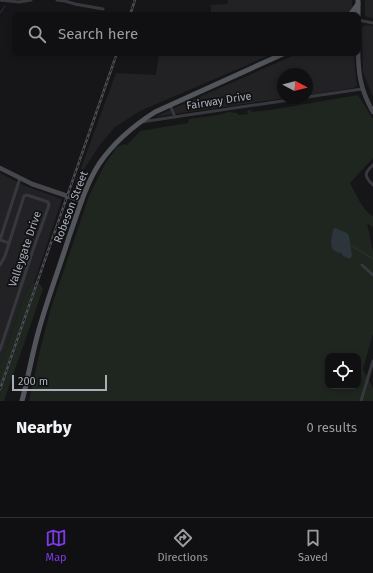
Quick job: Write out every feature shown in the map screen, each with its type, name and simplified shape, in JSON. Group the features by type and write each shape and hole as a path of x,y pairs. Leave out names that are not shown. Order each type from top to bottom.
{"main road":[{"path":"352,12 358,2"},
{"name":"Robeson Street","path":"22,401 38,332 49,297 82,201 93,175 105,156 119,139 138,123 155,112 278,56"},
{"path":"358,56 359,74 362,89 373,112"},
{"path":"0,168 32,184 82,201"}],"street":[{"path":"0,0 19,2 31,0"},
{"path":"57,0 66,0 75,4 103,9"},
{"path":"361,21 373,23"},
{"path":"313,96 362,89"},
{"name":"Fairway Drive","path":"138,123 277,102"},
{"path":"170,105 175,117"},
{"path":"373,165 367,171 366,175 373,185"},
{"path":"0,240 20,178"},
{"name":"Valleygate Drive","path":"0,265 5,256 24,196 27,195 48,202 50,205 33,250 0,350"},
{"name":"Valleygate Drive","path":"0,240 9,243"},
{"path":"362,264 373,275"},
{"path":"361,401 372,370 373,361"}],"shaded area":[{"path":"228,0 352,0 352,12 211,12 211,5 227,4"},
{"path":"365,0 373,0 373,18 365,16"},
{"path":"366,25 373,26 373,97 363,72 362,27"},
{"path":"159,56 268,56 140,111 115,127 99,146 83,171 77,188 74,187 116,73 156,75"},
{"path":"292,56 354,56 357,86 353,88 313,94 313,68 277,68 277,99 154,117"},
{"path":"358,95 373,119 373,158 350,183 363,207 373,216 373,227 367,223 373,251 373,334 363,369 373,388 373,401 29,401 51,308 89,196 105,164 117,147 124,144 127,145 140,131 188,123 189,119 229,112 237,113 239,115 248,114 247,111 250,110 252,112 313,104 313,103"},
{"path":"0,173 23,185 62,199 34,283 30,285 25,294 0,366"},
{"path":"335,228 347,233 349,236 352,256 350,259 332,248 333,230"},
{"path":"34,283 40,284 43,289 4,401 0,401 0,366 25,294 30,285"}],"waterway":[{"path":"0,13 5,6"},
{"path":"351,245 373,259"}],"railway":[{"path":"131,12 135,0"},
{"path":"0,389 116,56"}]}
